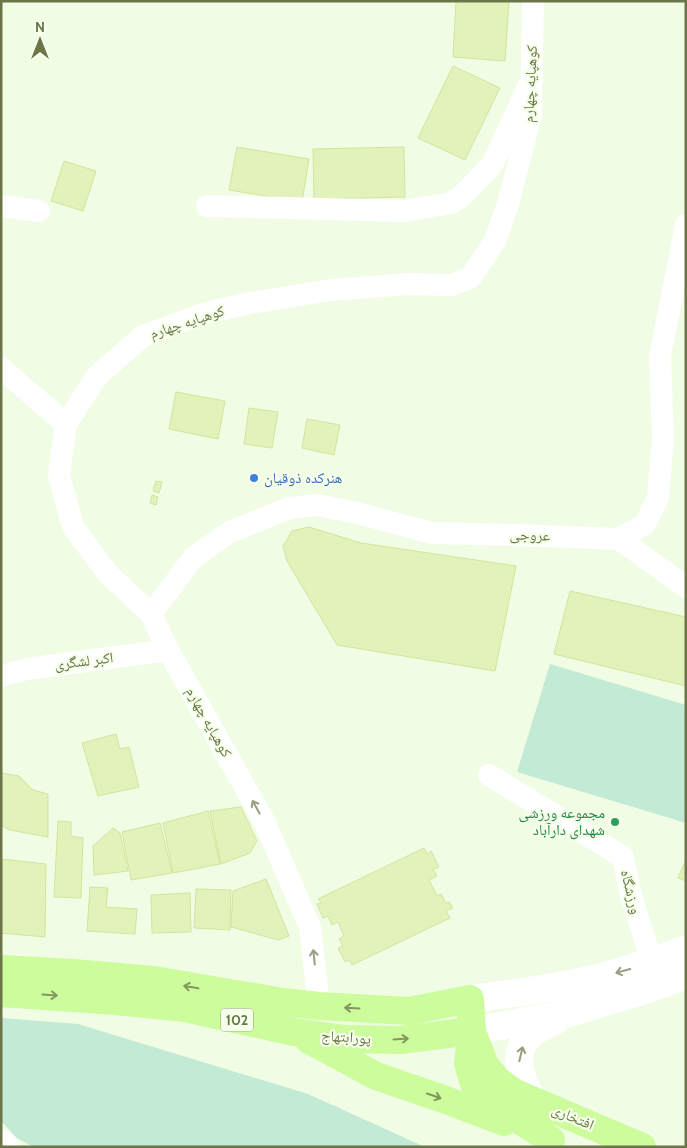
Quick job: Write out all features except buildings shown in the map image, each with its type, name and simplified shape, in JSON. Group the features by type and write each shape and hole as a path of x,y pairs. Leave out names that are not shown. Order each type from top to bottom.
{"main road":[{"name":"پورابتهاج","path":"1,969 154,980 283,1002 319,1006 409,1010 580,982 628,970 686,949"},
{"name":"پورابتهاج","path":"1,993 52,995 185,1008 294,1032 346,1039 400,1040 472,1031 569,1013 686,975"},
{"path":"470,999 472,1031 468,1063 474,1084 486,1099 558,1144"},
{"path":"283,1002 302,1015 301,1025 294,1032 376,1076 443,1099 558,1144"},
{"path":"532,1100 523,1082 519,1062 520,1051 525,1041 535,1031 569,1013"},
{"name":"افتخاری","path":"472,1031 485,1065 497,1080 515,1093 642,1147"}],"street":[{"name":"کوهپایه چهارم","path":"319,1006 310,927 265,823 168,650 152,614 109,575 73,527 59,475 66,424 97,376 143,336 206,313 250,303 331,290 408,284 452,285 470,278 495,241 508,204 531,115 533,1"},
{"path":"207,206 404,211 452,203 462,196 492,165 532,79"},
{"path":"1,206 39,211"},
{"path":"686,225 660,356 663,439 658,498 645,524 619,539 686,587"},
{"path":"1,368 66,424"},
{"name":"عروجی","path":"152,614 194,556 230,532 289,508 318,505 357,513 431,533 619,539"},
{"name":"اکبر لشگری","path":"1,676 27,668 168,650"},
{"name":"ورزشگاه","path":"489,775 623,858 631,896 652,962"},
{"path":"1,1140 9,1147"}],"green space":[{"path":"550,664 686,705 686,823 517,772"},
{"path":"1,1018 78,1024 308,1094 425,1147 33,1147 17,1138 1,1121"}],"place":[{"name":"هنرکده ذوقیان","path":"254,478"},
{"name":"مجموعه ورزشی شهدای دارآباد","path":"615,822"}]}
